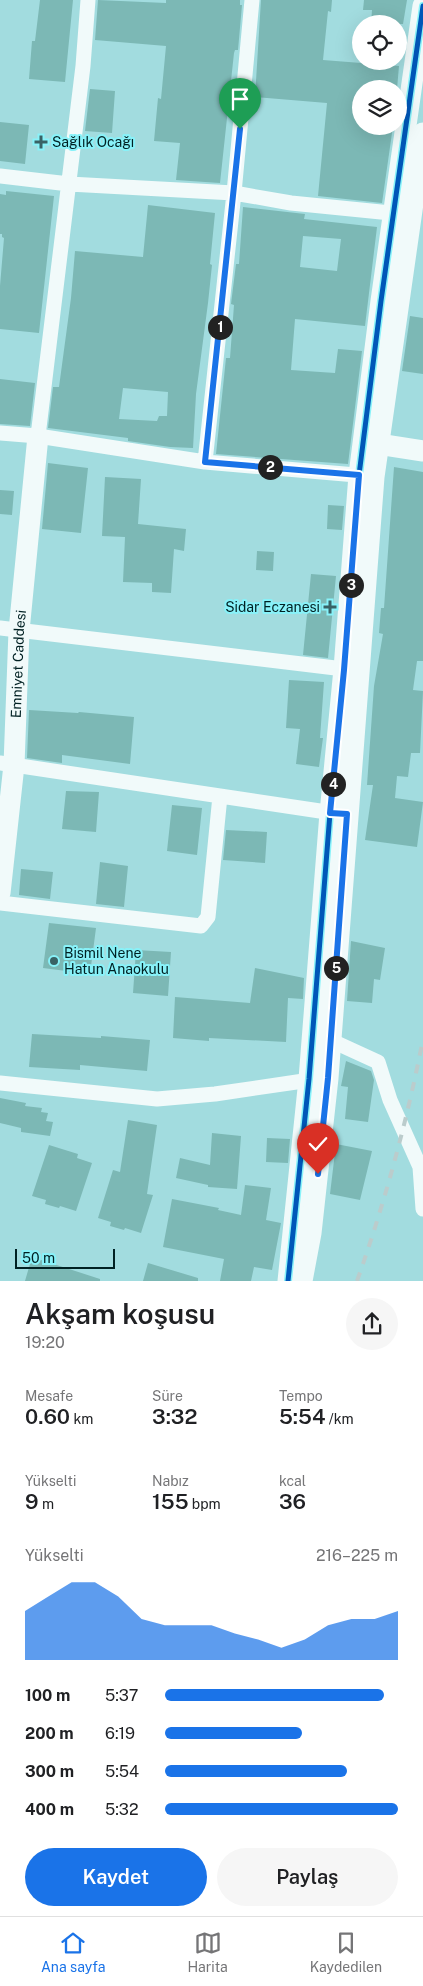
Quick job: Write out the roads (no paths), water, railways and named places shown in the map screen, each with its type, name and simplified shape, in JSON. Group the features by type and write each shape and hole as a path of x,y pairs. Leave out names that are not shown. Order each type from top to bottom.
{"street":[{"path":"38,436 84,66 88,0"},
{"path":"205,462 234,193 252,0"},
{"path":"288,1281 319,1079 330,1040 344,670 366,476 378,444 423,6"},
{"path":"302,1281 311,1233 319,1079 381,301 423,133"},
{"path":"0,176 69,184 234,193 291,203 403,214"},
{"path":"0,433 38,436 205,462 366,476"},
{"name":"Emniyet Caddesi","path":"0,893 7,764 10,630 38,436"},
{"path":"378,444 423,451"},
{"path":"10,630 344,670"},
{"path":"7,764 339,814"},
{"path":"0,903 201,926 208,917 220,796"},
{"path":"330,1040 378,1062 390,1100 422,1167 423,1209"},
{"path":"0,1083 157,1099 214,1094 319,1079"}],"railway":[{"path":"357,1281 394,1161 423,1039"}],"place":[{"name":"Sağlık Ocağı","path":"41,142"},
{"name":"Sidar Eczanesi","path":"330,607"},
{"name":"Bismil Nene Hatun Anaokulu","path":"54,961"}]}
